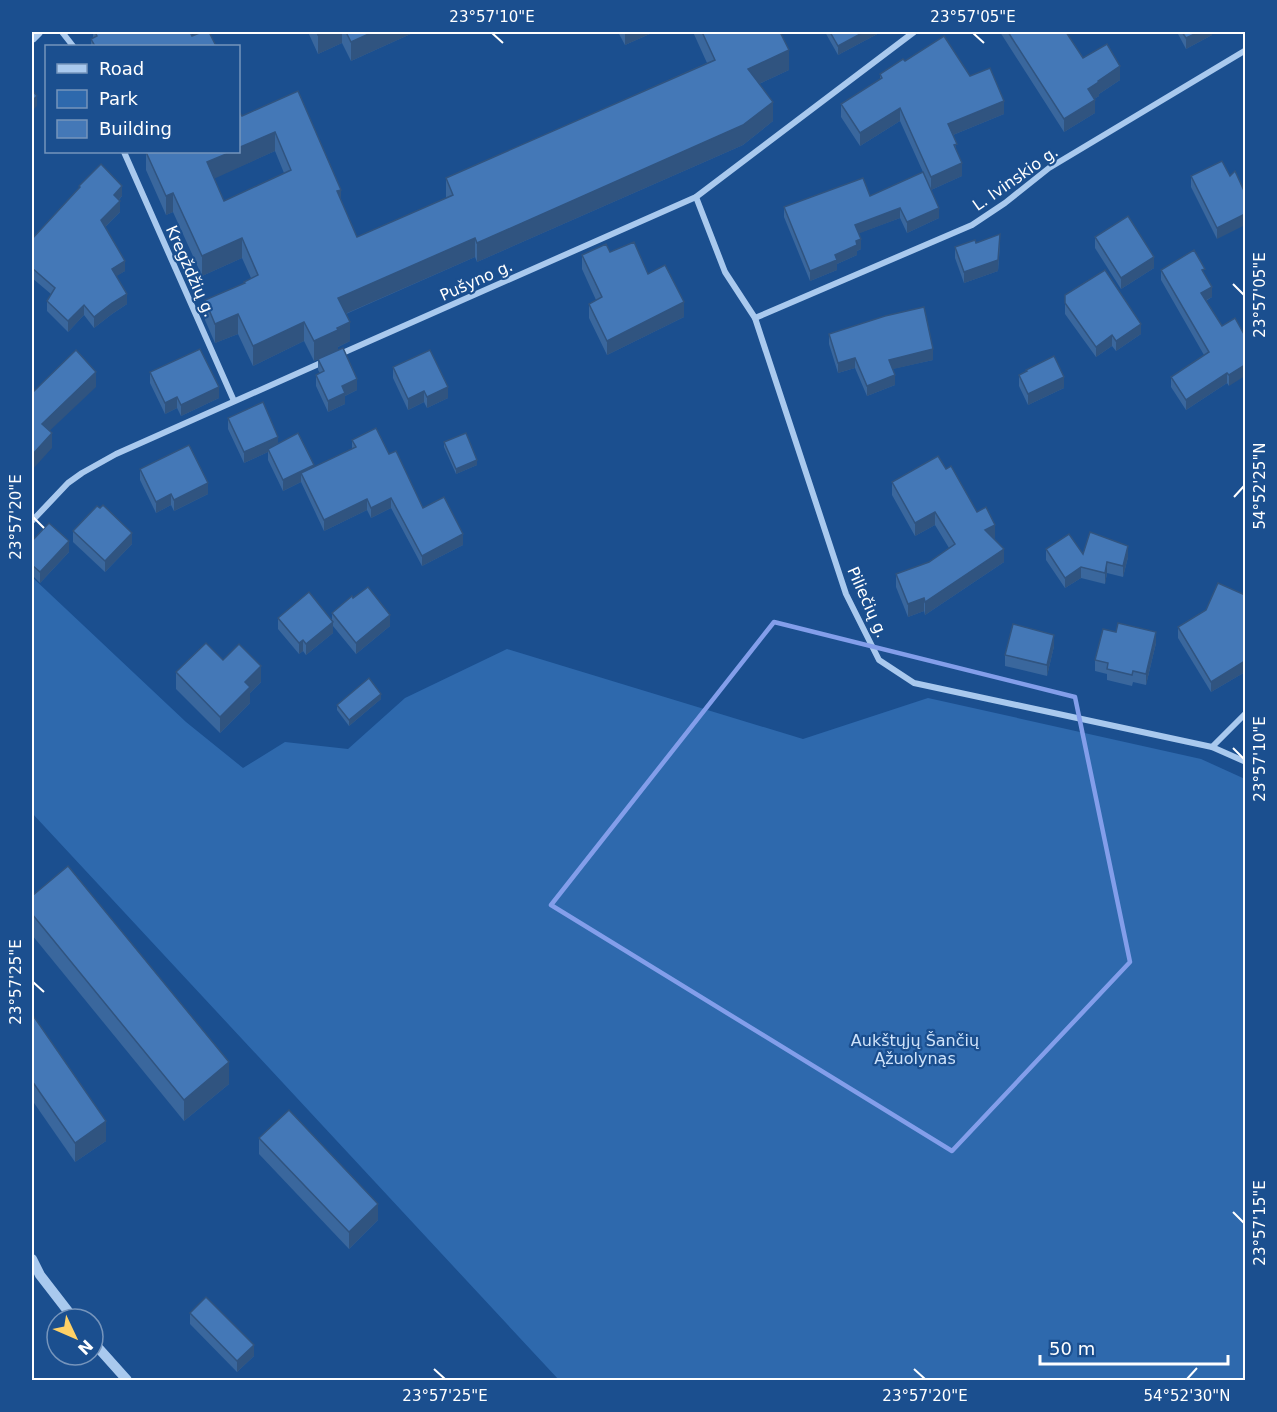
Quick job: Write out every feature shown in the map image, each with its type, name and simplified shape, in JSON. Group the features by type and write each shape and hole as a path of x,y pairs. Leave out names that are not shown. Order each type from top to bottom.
{"street":[{"path":"32,38 38,32"},
{"path":"62,32 72,45"},
{"name":"Pušyno g.","path":"32,521 68,483 82,472 116,454 696,197 914,32"},
{"name":"L. Ivinskio g.","path":"755,318 972,225 1005,203 1049,168 1245,50"},
{"name":"Kregždžių g.","path":"124,153 234,401"},
{"name":"Piliečių g.","path":"696,197 725,272 755,318 846,594 879,660 914,683 1212,747 1245,762"},
{"path":"1212,747 1245,713"},
{"path":"32,1259 40,1275 65,1307"},
{"path":"105,1355 127,1380"}],"highlighted area":[{"path":"774,622 1075,697 1130,962 952,1151 551,905"}],"green space":[{"name":"Aukštųjų Šančių Ąžuolynas","path":"32,577 186,722 243,768 285,742 348,749 405,698 507,649 803,739 928,698 1201,759 1245,779 1245,1380 559,1380 32,813"}],"building":[{"path":"95,32 190,32 192,36 209,32 216,45 94,45 91,39 97,36"},
{"path":"346,32 373,32 351,42"},
{"path":"702,32 780,32 789,50 748,69 773,102 743,125 477,243 475,238 338,298 350,322 314,341 304,322 253,346 238,314 215,324 205,300 258,275 242,238 202,256 173,193 166,196 146,153 229,153 207,162 224,201 291,170 275,132 240,147 240,113 242,116 298,91 341,190 337,191 357,237 453,195 446,178 715,60"},
{"path":"830,32 864,32 838,46"},
{"path":"1008,32 1066,32 1083,58 1107,44 1120,66 1088,89 1095,100 1064,119"},
{"path":"1182,32 1199,32 1186,38"},
{"path":"944,36 970,76 990,68 1004,101 948,124 962,163 931,177 900,108 860,133 841,104 882,78 880,74"},
{"path":"32,90 37,96 32,101"},
{"path":"1222,161 1230,176 1235,171 1245,193 1245,214 1217,228 1191,176"},
{"path":"101,164 122,186 114,195 120,201 101,220 125,261 112,269 127,294 94,317 84,305 68,321 47,301 55,288 32,268 32,239"},
{"path":"923,172 939,208 907,222 900,208 855,225 861,239 856,241 857,245 835,255 837,260 810,271 784,207 863,178 870,196"},
{"path":"1128,216 1154,257 1121,278 1095,237"},
{"path":"1000,234 998,260 964,272 955,247 975,240 976,243"},
{"path":"634,242 648,274 665,265 684,302 607,341 589,304 602,297 582,255 606,244 610,252"},
{"path":"1194,250 1212,287 1201,293 1222,326 1235,318 1245,336 1245,365 1229,375 1227,373 1186,400 1171,377 1209,352 1161,270"},
{"path":"1105,270 1141,324 1116,341 1112,335 1096,347 1065,303 1065,295"},
{"path":"924,307 933,349 889,360 895,375 867,386 855,358 838,363 829,334 885,316"},
{"path":"343,348 357,379 342,386 345,393 328,401 316,375 324,371 318,359"},
{"path":"200,349 219,387 181,405 177,397 165,403 150,372"},
{"path":"76,350 96,372 42,424 52,433 32,455 32,393"},
{"path":"430,350 448,387 427,397 424,391 408,399 393,367"},
{"path":"1054,356 1064,377 1028,394 1019,375"},
{"path":"263,402 278,437 244,452 228,418"},
{"path":"376,428 389,454 396,451 423,508 444,497 463,534 422,556 391,498 371,508 367,499 324,520 301,473 356,447 352,440"},
{"path":"298,433 314,465 283,480 268,449"},
{"path":"466,433 477,460 456,469 444,442"},
{"path":"189,445 208,483 174,500 171,494 156,502 140,469"},
{"path":"938,456 946,469 951,466 977,512 986,507 995,525 985,530 1004,549 925,602 924,598 908,604 896,574 929,562 955,544 935,512 915,523 892,482"},
{"path":"103,505 132,533 105,561 73,531 97,506 100,508"},
{"path":"49,523 69,541 40,572 32,565 32,541"},
{"path":"1090,532 1128,546 1123,566 1107,562 1105,573 1081,567 1065,578 1046,549 1069,534 1083,554"},
{"path":"1218,583 1245,595 1245,661 1211,682 1178,627 1206,610"},
{"path":"368,587 390,615 356,643 332,613 352,596 353,598"},
{"path":"309,592 333,622 306,644 303,640 299,643 278,618"},
{"path":"1118,623 1156,632 1146,674 1133,671 1132,675 1107,669 1108,663 1095,660 1103,629 1116,632"},
{"path":"1013,624 1054,635 1047,665 1005,655"},
{"path":"206,643 223,660 239,644 261,666 245,682 250,687 220,717 176,672"},
{"path":"369,678 381,694 349,720 337,705"},
{"path":"68,866 229,1062 184,1100 32,914 32,896"},
{"path":"32,1014 106,1121 75,1143 32,1081"},
{"path":"289,1110 378,1204 349,1232 259,1138"},
{"path":"206,1297 254,1345 237,1361 190,1313"}]}
